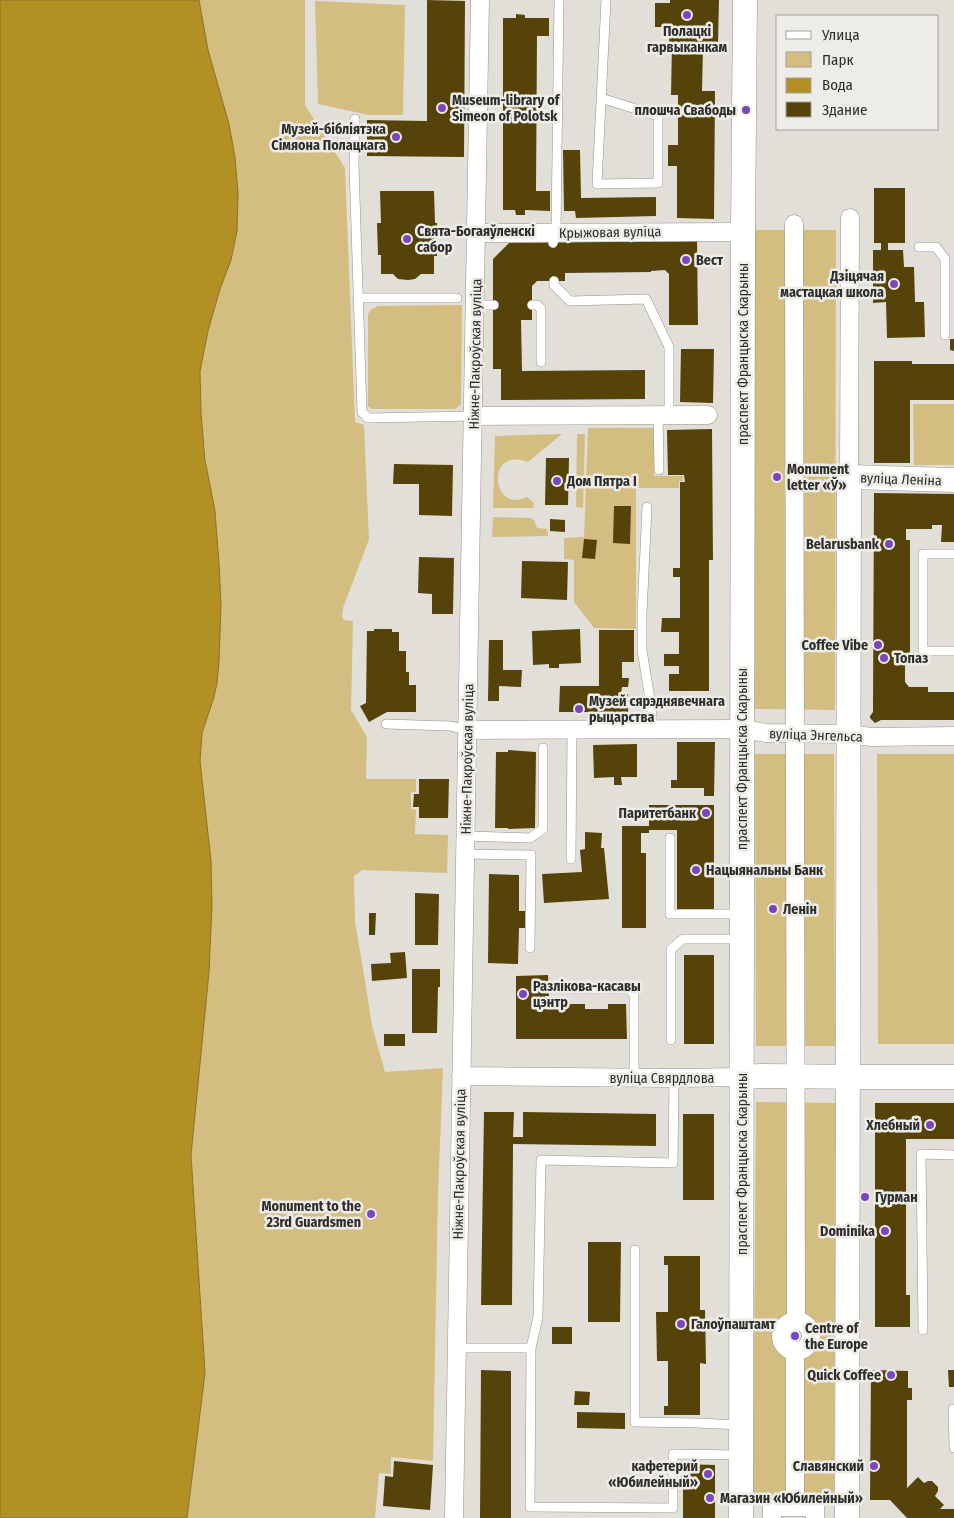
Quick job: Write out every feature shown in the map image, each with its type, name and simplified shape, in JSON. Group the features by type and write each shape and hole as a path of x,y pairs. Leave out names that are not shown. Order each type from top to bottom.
{"street":[{"name":"Ніжне-Пакроўская вуліца","path":"454,1518 478,233 480,0"},
{"name":"праспект Францыска Скарыны","path":"741,1518 745,0"},
{"path":"847,1518 847,734 850,218"},
{"path":"794,224 796,1322 804,1324 808,1328 810,1336 810,1341 804,1348 796,1351 795,1507"},
{"name":"Крыжовая вуліца","path":"478,233 554,238 743,232"},
{"path":"474,416 708,415"},
{"name":"вуліца Леніна","path":"849,477 954,480"},
{"name":"вуліца Энгельса","path":"468,730 742,729 766,733 847,734 872,737 954,736"},
{"name":"вуліца Свярдлова","path":"461,1076 634,1078 954,1077"},
{"path":"772,1518 772,1507 815,1507 815,1518"}],"lane":[{"path":"554,238 560,0"},
{"path":"601,98 658,116 658,183 597,184 601,98 606,0"},
{"path":"355,119 354,166 362,412 368,418 474,416"},
{"path":"919,247 936,247 945,259 950,288 946,335"},
{"path":"554,281 554,285 570,301 646,299 669,348 659,470"},
{"path":"358,298 457,298"},
{"path":"476,305 494,305"},
{"path":"532,305 537,305 541,309 541,362"},
{"path":"647,507 642,650 652,712 652,730"},
{"path":"954,554 923,554 923,651 954,651"},
{"path":"386,724 450,726 468,730"},
{"path":"571,860 572,730"},
{"path":"466,836 530,838 543,829 544,748"},
{"path":"670,838 670,914 742,914"},
{"path":"465,854 531,856 530,948"},
{"path":"671,1040 671,949 683,939 742,939"},
{"path":"560,989 629,989 634,994 634,1078"},
{"path":"674,1078 673,1163 541,1160 538,1317 531,1348 530,1507 672,1508 673,1454 742,1455"},
{"path":"923,1330 921,1154 954,1155"},
{"path":"635,1250 634,1422 742,1425"},
{"path":"456,1348 531,1348"},
{"path":"953,1409 954,1448"}],"green space":[{"path":"199,0 305,0 305,105 345,168 355,422 364,425 369,539 343,608 342,616 344,620 353,621 351,710 367,737 366,779 416,779 416,792 411,792 411,809 416,810 415,834 448,835 447,873 362,870 354,876 355,922 372,1026 385,1072 443,1068 438,1192 433,1461 391,1457 391,1474 379,1473 375,1518 187,1518 205,1373 191,1155 209,972 211,861 200,761 202,733 217,683 221,605 201,413 200,371 208,331 220,289 231,260 237,231 235,157 229,124 208,50"},
{"path":"315,1 405,5 403,115 369,115 318,104"},
{"path":"755,230 836,230 835,710 754,709"},
{"path":"462,305 461,404 455,409 372,409 368,406 368,314 372,309 378,306"},
{"path":"913,404 954,404 954,465 914,465"},
{"path":"588,428 654,428 654,476 683,476 683,481 679,481 679,488 636,488 636,629 594,628 574,602 574,560 564,559 564,538 584,537"},
{"path":"562,434 528,462 514,460 504,463 499,471 500,490 506,497 515,500 527,497 534,503 533,508 493,508 495,436"},
{"path":"577,434 585,434 583,508 576,507"},
{"path":"493,517 531,518 534,520 537,528 547,529 548,536 492,537"},
{"path":"755,754 834,754 835,1046 756,1046"},
{"path":"877,754 954,754 954,1044 878,1044"},
{"path":"756,1102 836,1103 834,1500 753,1499"}],"water":[{"path":"0,0 199,0 208,50 229,124 235,157 238,193 237,231 231,260 220,289 208,331 200,371 205,460 215,511 221,605 217,683 202,733 200,761 211,861 212,906 209,972 191,1155 205,1373 187,1518 0,1518"}],"building":[{"path":"427,0 465,1 464,157 367,156 367,120 427,121"},
{"path":"670,0 719,0 718,43 715,45 703,45 702,91 715,91 714,219 677,218 677,166 668,166 668,145 678,145 678,95 671,95 672,44 669,44 670,27 655,27 655,3 670,3"},
{"path":"516,14 525,15 525,18 549,18 549,36 537,36 536,191 550,191 550,211 525,210 525,215 516,215 515,210 503,210 503,18 516,18"},
{"path":"563,150 580,150 581,198 656,197 656,216 576,218 575,211 564,211"},
{"name":"Дзіцячая мастацкая школа","path":"874,188 905,188 905,243 888,243 888,250 903,250 904,267 914,267 915,302 924,302 925,337 887,338 886,302 873,303 873,250 881,250 881,243 874,243"},
{"name":"Свята-Богаяўленскі сабор","path":"380,191 434,191 435,223 437,223 437,256 434,256 434,274 421,274 415,279 408,280 398,279 393,274 381,274 381,255 378,255 377,223 381,223"},
{"path":"697,241 698,325 669,325 669,274 665,270 651,272 565,273 565,281 537,281 532,286 532,320 521,320 522,371 645,370 645,399 501,400 501,369 493,369 493,259 509,243"},
{"path":"950,339 954,339 954,351 950,350"},
{"path":"681,349 714,349 713,403 680,402"},
{"path":"874,361 912,361 912,364 954,364 954,400 910,400 910,463 874,463"},
{"path":"712,429 713,560 709,560 709,691 669,691 669,674 679,674 679,666 664,666 664,654 679,654 679,632 661,632 662,618 680,618 680,577 673,577 673,568 680,568 680,482 685,482 684,475 668,475 667,430"},
{"name":"Дом Пятра І","path":"546,458 569,458 568,505 545,505"},
{"path":"394,464 453,465 452,516 419,515 419,484 393,484"},
{"path":"874,493 954,494 954,542 941,542 942,525 932,525 932,529 906,529 906,540 910,540 910,662 905,662 905,682 909,687 928,687 928,692 954,692 954,720 881,720 875,723 870,718 873,712"},
{"path":"614,506 631,506 630,544 613,543"},
{"path":"550,519 565,520 565,532 550,531"},
{"path":"584,539 597,540 595,559 582,558"},
{"path":"419,557 454,558 453,614 432,614 432,594 418,593"},
{"path":"522,561 568,562 567,600 521,598"},
{"path":"374,629 392,629 392,632 399,632 399,651 406,651 406,672 409,672 409,685 416,685 416,712 387,712 369,722 360,706 366,703 367,631 374,631"},
{"path":"580,629 581,663 559,664 559,668 549,668 549,664 533,665 532,631"},
{"path":"599,630 634,630 634,662 622,662 622,678 629,678 628,687 622,687 621,694 628,694 628,712 559,712 560,686 599,686"},
{"path":"489,640 503,640 503,670 522,670 521,687 499,686 499,701 488,701"},
{"path":"677,742 715,742 714,796 704,796 704,788 671,788 671,780 677,780"},
{"path":"637,744 637,777 621,777 622,785 614,785 614,777 594,778 593,745"},
{"path":"508,750 536,752 535,828 495,828 496,752 508,752"},
{"path":"419,779 449,779 448,818 419,818 419,807 413,807 414,794 419,794"},
{"name":"Нацыянальны Банк","path":"649,805 714,805 714,909 677,909 677,830 649,830 649,833 641,833 641,853 646,853 646,928 622,928 622,826 649,826"},
{"path":"585,832 602,833 601,848 604,848 609,899 544,903 542,874 582,872 580,850 585,849"},
{"path":"489,874 519,875 519,911 525,911 525,928 519,928 518,964 488,963"},
{"path":"415,893 439,894 438,945 415,945"},
{"path":"369,913 376,913 375,935 369,935"},
{"path":"405,952 407,978 372,981 371,964 391,963 390,953"},
{"path":"684,955 714,955 714,1044 684,1044"},
{"path":"412,969 440,969 437,1033 412,1033"},
{"path":"548,975 549,996 545,996 545,1008 564,1008 564,1004 585,1004 585,1009 608,1009 608,1004 626,1004 627,1039 516,1039 516,976"},
{"path":"384,1034 405,1034 405,1046 384,1046"},
{"path":"875,1103 954,1103 954,1139 906,1139 906,1295 910,1295 910,1327 875,1327"},
{"path":"484,1112 514,1112 513,1137 523,1137 523,1112 656,1114 656,1146 513,1144 512,1305 481,1305"},
{"path":"683,1114 714,1114 714,1200 683,1200"},
{"path":"588,1242 621,1242 620,1322 588,1322"},
{"name":"Галоўпаштамт","path":"664,1256 700,1256 700,1310 705,1310 706,1364 700,1363 700,1415 664,1415 664,1406 668,1406 668,1361 657,1361 656,1312 668,1312 668,1265 664,1265"},
{"path":"552,1327 572,1327 572,1344 552,1344"},
{"path":"481,1370 511,1371 511,1518 480,1518"},
{"path":"871,1370 908,1371 908,1388 912,1388 912,1400 907,1400 907,1488 918,1477 924,1483 932,1481 938,1487 935,1496 944,1505 940,1509 954,1509 954,1518 907,1518 890,1500 870,1500"},
{"path":"948,1370 954,1370 954,1387 949,1387"},
{"path":"575,1391 590,1392 589,1405 574,1405"},
{"path":"577,1412 625,1413 625,1429 577,1428"},
{"path":"394,1461 433,1465 430,1510 383,1506 385,1476 393,1477"},
{"path":"683,1464 715,1465 715,1518 683,1518"}],"place":[{"name":"Полацкі гарвыканкам","path":"687,15"},
{"name":"Museum-library of Simeon of Polotsk","path":"442,108"},
{"name":"плошча Свабоды","path":"746,110"},
{"name":"Музей-бібліятэка Сімяона Полацкага","path":"396,137"},
{"name":"Свята-Богаяўленскі сабор","path":"407,239"},
{"name":"Вест","path":"686,260"},
{"name":"Дзіцячая мастацкая школа","path":"894,284"},
{"name":"Monument letter «Ў»","path":"777,477"},
{"name":"Дом Пятра І","path":"557,481"},
{"name":"Belarusbank","path":"889,544"},
{"name":"Coffee Vibe","path":"878,645"},
{"name":"Топаз","path":"884,658"},
{"name":"Музей сярэднявечнага рыцарства","path":"579,709"},
{"name":"Паритетбанк","path":"706,813"},
{"name":"Нацыянальны Банк","path":"696,870"},
{"name":"Ленін","path":"773,909"},
{"name":"Разлікова-касавы цэнтр","path":"523,994"},
{"name":"Хлебный","path":"930,1125"},
{"name":"Гурман","path":"865,1197"},
{"name":"Monument to the 23rd Guardsmen","path":"371,1214"},
{"name":"Dominika","path":"885,1231"},
{"name":"Галоўпаштамт","path":"681,1324"},
{"name":"Centre of the Europe","path":"795,1336"},
{"name":"Quick Coffee","path":"891,1375"},
{"name":"Славянский","path":"874,1466"},
{"name":"кафетерий «Юбилейный»","path":"708,1474"},
{"name":"Магазин «Юбилейный»","path":"710,1498"}]}
